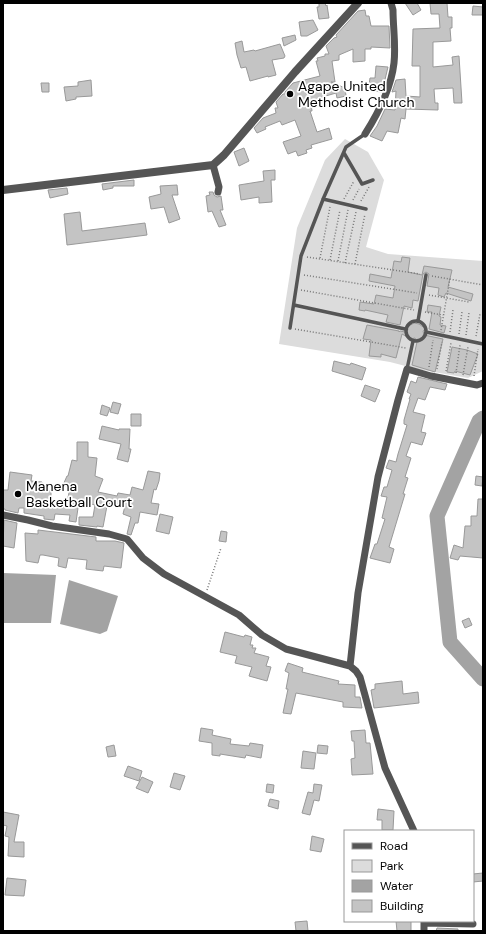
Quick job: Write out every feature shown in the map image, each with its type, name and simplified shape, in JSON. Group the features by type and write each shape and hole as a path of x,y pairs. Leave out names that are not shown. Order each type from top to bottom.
{"street":[{"path":"3,190 213,165 224,155 295,72 358,3"},
{"path":"365,134 378,114 388,91 394,62 393,10 391,3"},
{"path":"213,165 219,187 218,192"},
{"path":"350,666 358,593 378,477 407,369 431,376 478,385 483,383"},
{"path":"3,515 52,526 109,534 127,539 143,558 164,574 239,615 262,635 286,649 350,666 360,677 385,768 414,830"},
{"path":"424,925 473,924"}],"lane":[{"path":"290,328 301,256 346,147 365,134"},
{"path":"344,153 362,184 373,180"},
{"path":"323,200 366,209"},
{"path":"418,321 426,275"},
{"path":"294,305 405,329"},
{"path":"418,321 424,325 426,332 421,340 413,341 407,337 405,329 410,322 418,321"},
{"path":"426,332 479,343"},
{"path":"407,369 413,341"}],"path":[{"path":"330,260 341,203 357,176"},
{"path":"345,263 358,207 373,180"},
{"path":"338,262 349,205 362,184"},
{"path":"320,259 331,201"},
{"path":"355,264 366,209"},
{"path":"301,256 450,278 483,285"},
{"path":"298,274 469,302"},
{"path":"437,373 443,315 450,278"},
{"path":"296,289 443,315"},
{"path":"446,373 453,310"},
{"path":"462,312 463,375"},
{"path":"455,375 469,313"},
{"path":"474,376 479,343 480,314"},
{"path":"290,328 412,349"},
{"path":"429,369 434,334"},
{"path":"205,596 221,548"}],"green space":[{"path":"345,139 368,152 384,180 366,247 388,254 483,261 483,371 468,378 417,369 390,362 279,344 297,228 325,160"}],"water":[{"path":"3,573 56,575 51,623 3,623"},
{"path":"69,580 118,596 107,631 100,634 60,624"}],"building":[{"path":"319,3 325,3 326,6 327,5 329,18 319,19 317,7 319,7"},
{"path":"405,3 417,3 421,10 413,15"},
{"path":"430,3 447,3 448,17 452,17 452,28 450,28 451,41 433,42 433,67 453,65 452,57 459,56 462,103 454,103 453,88 434,89 435,103 438,103 438,110 406,109 405,119 401,118 398,133 387,131 382,141 370,136 377,126 385,109 395,110 396,91 392,92 396,80 405,79 406,96 420,97 420,66 412,66 413,29 440,28 439,14 431,14"},
{"path":"473,6 483,7 483,15 472,15"},
{"path":"365,10 366,16 369,16 371,26 389,26 390,48 371,47 371,49 365,49 365,61 353,62 353,49 339,55 339,60 332,61 335,82 331,82 345,88 346,96 337,98 336,93 319,98 320,102 311,104 312,111 310,111 317,132 329,128 332,139 311,145 312,148 306,150 307,153 298,156 296,151 288,154 283,142 301,136 295,120 282,125 280,121 265,127 266,129 257,133 254,128 263,118 276,113 275,108 278,108 276,102 283,94 285,94 293,83 320,76 316,61 318,61 317,58 325,56 325,54 329,54 326,46 337,37 336,35 358,11"},
{"path":"313,20 318,30 307,36 301,36 299,22"},
{"path":"295,35 296,40 284,46 282,38"},
{"path":"242,41 244,52 255,51 280,44 285,56 284,58 272,60 276,75 250,81 246,67 241,68 237,55 235,43"},
{"path":"376,66 388,67 382,92 374,91 374,85 369,85 370,78 375,78"},
{"path":"91,80 92,96 76,97 76,99 66,101 64,87 78,86 78,82"},
{"path":"41,83 49,83 49,92 42,92"},
{"path":"244,148 249,161 239,166 234,152"},
{"path":"275,170 275,180 271,180 272,202 259,203 259,197 241,200 239,185 264,181 263,171"},
{"path":"134,180 134,186 113,186 113,188 103,190 102,184"},
{"path":"177,185 178,195 172,195 180,219 169,223 164,207 151,209 149,197 161,194 160,186"},
{"path":"67,188 68,194 50,198 48,190"},
{"path":"209,192 213,192 217,197 221,196 223,210 220,210 226,225 219,227 212,211 208,212 206,196 210,195"},
{"path":"80,212 82,231 145,223 147,235 67,245 64,214"},
{"path":"402,257 410,258 408,272 422,275 424,266 452,270 448,287 473,294 471,301 446,293 444,297 438,295 439,288 427,286 429,274 426,272 423,274 418,301 413,300 412,308 404,306 400,325 386,322 388,315 359,310 360,302 374,304 376,295 393,298 395,286 369,281 370,274 391,278 394,261 401,262"},
{"path":"428,305 441,307 439,316 441,317 440,325 446,326 444,333 429,329 432,312 427,312"},
{"path":"414,323 419,324 426,329 423,331 424,335 443,339 435,372 412,365 417,342 415,338 411,339 402,334 396,358 381,354 381,357 369,356 371,340 363,339 367,325 405,332 408,330 407,327"},
{"path":"452,347 478,354 470,375 455,371 454,373 447,372"},
{"path":"334,361 350,365 351,363 366,368 362,380 332,371"},
{"path":"418,377 447,384 445,390 430,387 425,400 418,398 413,412 425,415 421,432 426,433 422,445 411,442 406,456 411,458 405,477 408,478 403,494 405,494 389,547 394,549 390,563 370,558 375,544 377,544 385,519 382,518 387,497 381,496 384,487 387,487 392,470 386,468 389,460 396,462 407,425 404,424 404,420 411,394 407,392 411,381 416,383"},
{"path":"365,385 380,390 375,402 361,396"},
{"path":"113,402 121,404 118,414 110,412"},
{"path":"102,405 110,408 107,416 100,414"},
{"path":"131,414 141,414 141,426 131,426"},
{"path":"102,426 119,430 130,429 129,449 131,449 128,462 117,459 121,444 99,439"},
{"path":"77,442 88,442 88,457 97,458 95,476 103,479 98,492 117,496 118,493 130,495 132,487 143,490 148,471 160,473 159,481 156,490 154,489 151,503 159,504 157,515 140,512 138,523 135,523 131,535 127,534 131,517 123,514 125,506 110,502 109,506 107,506 103,527 79,525 79,517 93,517 95,505 79,501 76,522 69,521 70,515 55,514 54,520 44,519 44,516 24,513 24,508 19,508 18,513 3,509 3,490 8,490 10,472 32,475 31,481 42,482 41,490 51,491 51,506 66,507 70,488 63,485 68,476 72,460 77,461"},
{"path":"476,476 483,477 482,486 475,485"},
{"path":"478,499 483,499 483,558 460,556 458,560 450,558 454,545 463,548 465,526 471,526 471,516 477,516"},
{"path":"160,514 173,517 169,534 156,531"},
{"path":"4,520 17,523 14,548 3,546"},
{"path":"38,530 96,537 96,541 115,541 124,543 121,568 104,566 103,571 86,569 87,560 68,558 66,568 58,566 59,558 43,555 40,555 38,563 26,561 25,533 38,534"},
{"path":"221,531 227,532 226,542 219,541"},
{"path":"469,618 472,625 465,628 462,621"},
{"path":"225,632 244,637 245,635 252,637 250,645 253,645 252,648 256,648 254,653 269,657 266,666 271,667 267,681 249,676 252,667 235,663 237,656 220,652"},
{"path":"288,663 303,668 302,672 339,681 338,684 355,685 355,697 360,697 362,708 343,707 343,702 296,693 291,714 283,713 288,689 286,689 289,673 285,671"},
{"path":"402,681 403,694 418,692 419,703 374,708 371,690 375,689 375,684"},
{"path":"201,728 213,730 212,735 231,739 230,744 249,746 250,743 263,745 261,758 246,755 245,758 220,754 220,756 212,755 212,743 199,741"},
{"path":"365,730 366,743 370,743 373,774 352,775 351,759 355,758 354,741 352,741 351,731"},
{"path":"114,745 116,756 108,757 106,747"},
{"path":"318,745 328,746 327,754 317,753"},
{"path":"303,751 316,753 314,769 301,768"},
{"path":"128,766 142,771 139,781 124,776"},
{"path":"174,773 185,776 180,790 170,787"},
{"path":"142,777 153,782 148,793 136,788"},
{"path":"267,784 274,785 273,793 266,792"},
{"path":"314,784 322,785 319,801 314,800 310,815 302,813 308,792 313,793"},
{"path":"270,799 279,801 278,809 268,806"},
{"path":"378,809 394,811 393,830 382,830 382,820 377,820"},
{"path":"3,812 19,815 14,842 24,842 24,857 8,856 9,837 5,836 7,826 3,825"},
{"path":"312,836 324,839 321,852 310,850"},
{"path":"483,873 483,881 474,882 474,874"},
{"path":"7,878 26,880 24,896 5,895"},
{"path":"307,921 308,931 296,931 295,922"},
{"path":"396,922 411,922 411,931 397,931"},
{"path":"437,928 458,929 458,931 436,931"}],"waterway":[{"path":"483,418 479,421 437,516 450,642 483,679"}],"place":[{"name":"Agape United Methodist Church","path":"290,94"},
{"name":"Manena Basketball Court","path":"18,494"}]}
